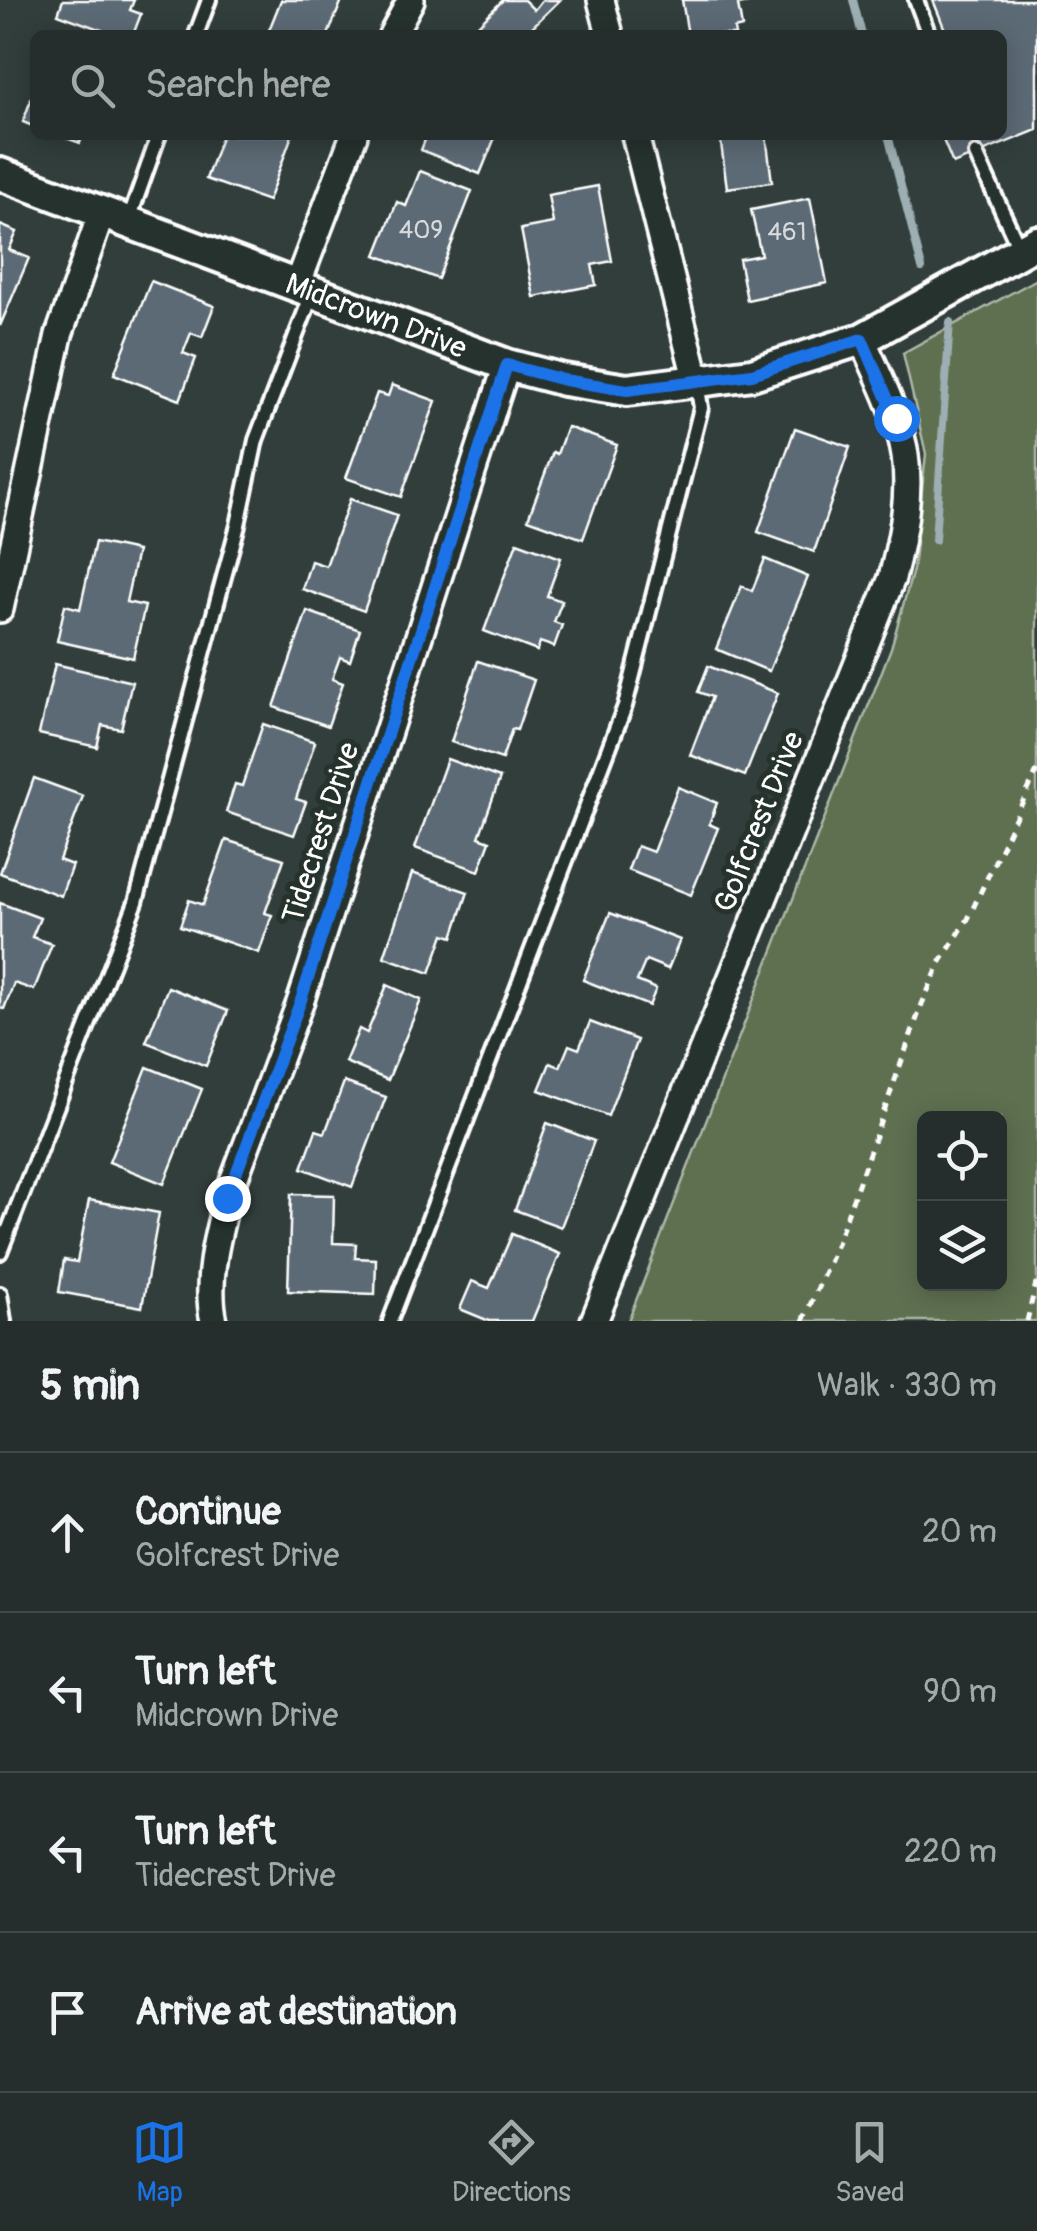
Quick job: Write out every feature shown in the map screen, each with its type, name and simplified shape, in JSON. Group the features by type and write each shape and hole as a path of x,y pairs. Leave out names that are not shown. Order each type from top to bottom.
{"street":[{"path":"395,30 411,0"},
{"path":"601,0 609,30"},
{"path":"305,288 352,140"},
{"path":"636,140 698,382"},
{"name":"Midcrown Drive","path":"0,174 507,365 564,380 627,390 752,374 862,339 1028,246"},
{"path":"0,608 59,335 115,217"},
{"name":"Golfcrest Drive","path":"594,1321 892,578 906,501 906,456 896,418 862,339"},
{"name":"Tidecrest Drive","path":"214,1321 209,1300 227,1198 301,1000 507,365"}],"lane":[{"path":"198,30 209,0"},
{"path":"916,0 927,30"},
{"path":"115,217 156,140"},
{"path":"976,154 1028,246"},
{"path":"0,1252 136,902 238,525 256,440 305,288"},
{"path":"390,1321 625,706 701,408 698,382"},
{"path":"0,1294 4,1321"}],"path":[{"path":"803,1321 835,1248 922,1004 940,963 968,918 1037,770"},
{"path":"1027,1321 1037,1279"}],"green space":[{"path":"1037,279 1037,1321 628,1321 891,648 913,570 926,454 903,353"}],"building":[{"path":"63,0 134,0 130,10 141,14 135,30 101,30 58,14"},
{"path":"281,0 342,0 330,30 269,30"},
{"path":"503,0 524,0 534,10 542,0 560,0 529,30 473,30"},
{"path":"682,0 754,0 738,5 742,27 687,30"},
{"path":"933,0 1037,0 1037,130 953,164 943,140 1007,140 1007,30 945,30"},
{"path":"30,102 30,125 23,122"},
{"path":"220,140 290,140 268,201 206,179"},
{"path":"425,140 494,140 480,174 421,150"},
{"path":"721,140 767,140 772,182 727,188"},
{"path":"420,171 472,191 438,279 376,255 397,202 406,206"},
{"path":"598,186 612,261 592,265 596,285 534,297 521,229 553,223 548,195"},
{"path":"810,198 827,283 747,300 739,259 761,255 751,210"},
{"path":"0,225 17,232 9,250 29,258 0,326"},
{"path":"151,281 214,306 202,337 191,333 183,353 196,358 180,400 114,374"},
{"path":"392,385 436,401 401,497 346,478 377,393 388,396"},
{"path":"567,427 617,445 583,539 528,519 553,452 557,454"},
{"path":"795,428 850,447 814,552 758,532"},
{"path":"350,499 397,515 364,611 302,589 311,561 326,566"},
{"path":"95,542 137,551 126,602 145,606 133,658 57,641 65,605 80,609"},
{"path":"517,542 561,558 547,596 562,601 554,622 562,625 554,647 540,642 537,651 484,631"},
{"path":"765,559 808,577 769,671 716,649 742,586 752,591"},
{"path":"307,611 360,630 350,661 340,657 332,679 343,683 328,726 274,707"},
{"path":"478,661 534,680 517,730 512,729 502,759 451,742"},
{"path":"55,664 132,682 121,729 102,725 97,747 39,734"},
{"path":"708,666 778,693 745,776 690,755 712,697 698,692"},
{"path":"263,724 315,742 296,799 306,802 294,835 226,812 235,784 242,786"},
{"path":"447,759 500,778 479,837 490,841 479,871 415,848"},
{"path":"34,778 83,796 59,860 72,865 61,896 0,873"},
{"path":"678,787 717,803 709,824 718,828 691,895 628,870 637,846 653,852"},
{"path":"226,840 284,859 265,913 272,915 259,953 180,926 189,900 203,905"},
{"path":"412,873 468,892 453,937 444,934 430,973 384,957"},
{"path":"0,903 40,918 32,937 52,944 34,990 14,983 4,1009 0,1008"},
{"path":"610,913 680,940 668,969 646,960 637,981 656,989 649,1006 583,980"},
{"path":"387,985 421,1000 388,1080 345,1062 359,1029 367,1033"},
{"path":"168,987 228,1011 206,1066 146,1042"},
{"path":"590,1022 637,1040 608,1116 539,1090 550,1063 560,1067 569,1045 579,1049"},
{"path":"147,1067 202,1089 164,1184 109,1162"},
{"path":"344,1082 386,1097 352,1187 302,1168 316,1130 325,1133"},
{"path":"547,1123 594,1141 561,1227 515,1210"},
{"path":"291,1194 334,1195 333,1243 356,1244 355,1258 376,1259 375,1294 288,1291"},
{"path":"89,1200 159,1213 142,1307 59,1292 64,1260 77,1262"},
{"path":"512,1234 560,1254 532,1321 489,1321 460,1309 472,1281 489,1288"}],"waterway":[{"path":"853,0 861,30"},
{"path":"889,140 922,268"},
{"path":"935,540 950,322"}],"route":[{"path":"227,1198 301,1000 507,365 564,380 627,390 752,374 862,339 896,418"}]}
